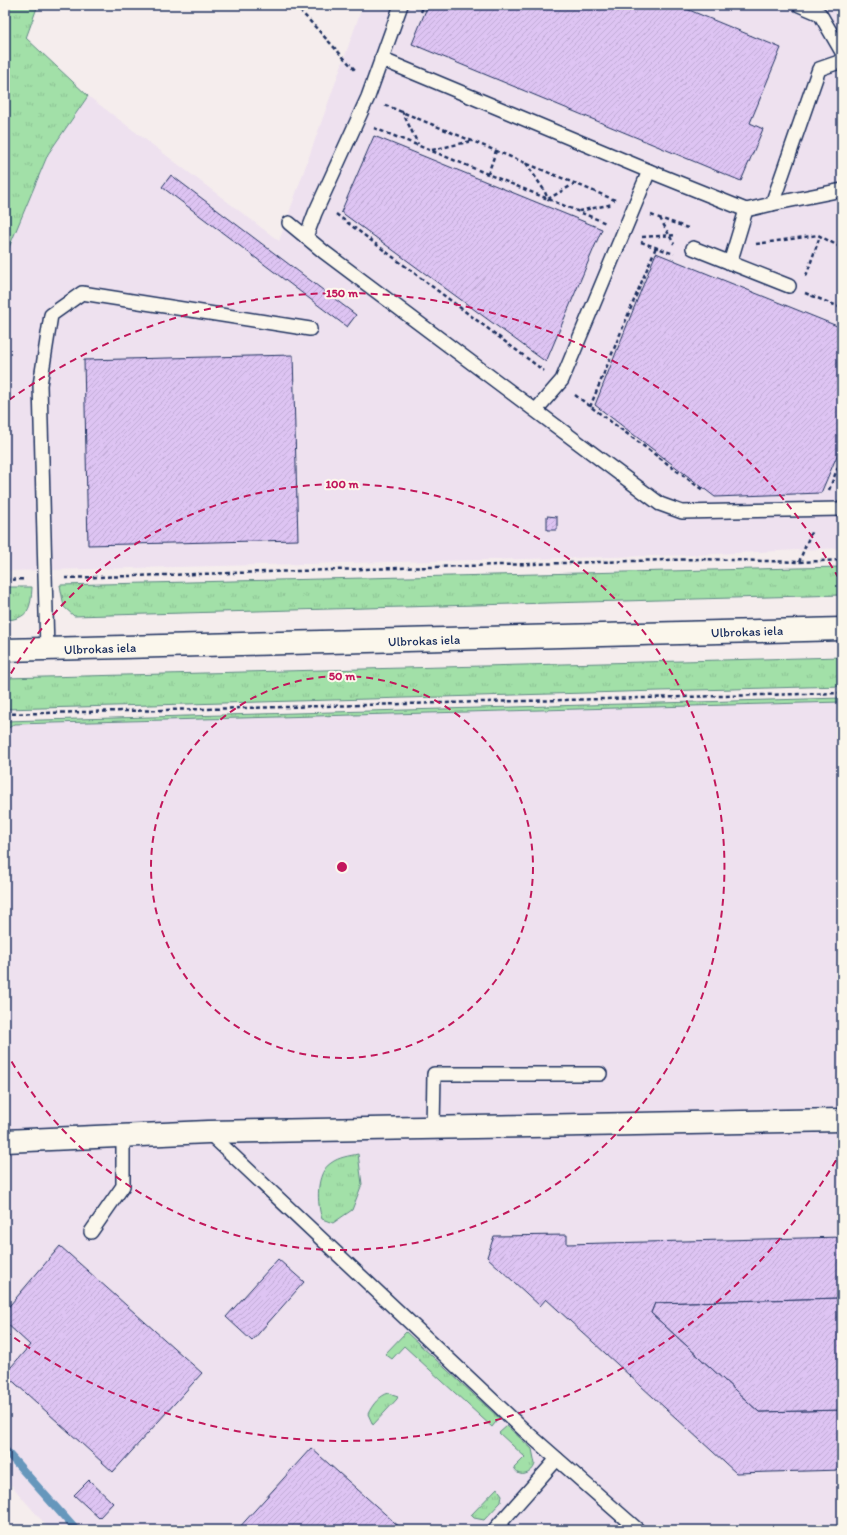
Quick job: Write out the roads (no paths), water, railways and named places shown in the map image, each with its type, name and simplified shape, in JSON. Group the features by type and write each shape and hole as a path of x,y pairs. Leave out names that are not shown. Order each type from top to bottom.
{"street":[{"name":"Ulbrokas iela","path":"5,650 842,629"},
{"path":"5,1140 208,1132 842,1120"}],"lane":[{"path":"306,237 315,213 369,93 401,5"},
{"path":"799,5 820,14 842,52"},
{"path":"381,59 746,210 842,190"},
{"path":"772,204 819,68 842,61"},
{"path":"536,410 562,380 649,171"},
{"path":"730,263 746,210"},
{"path":"289,223 324,252 660,504 682,512 842,509"},
{"path":"693,248 795,289"},
{"path":"48,650 40,385 51,315 82,293 310,329"},
{"path":"433,1128 434,1074 600,1074"},
{"path":"208,1132 522,1429 638,1530"},
{"path":"91,1232 123,1186 124,1136"},
{"path":"494,1530 557,1459"}],"waterway":[{"path":"5,1450 76,1530"}]}
